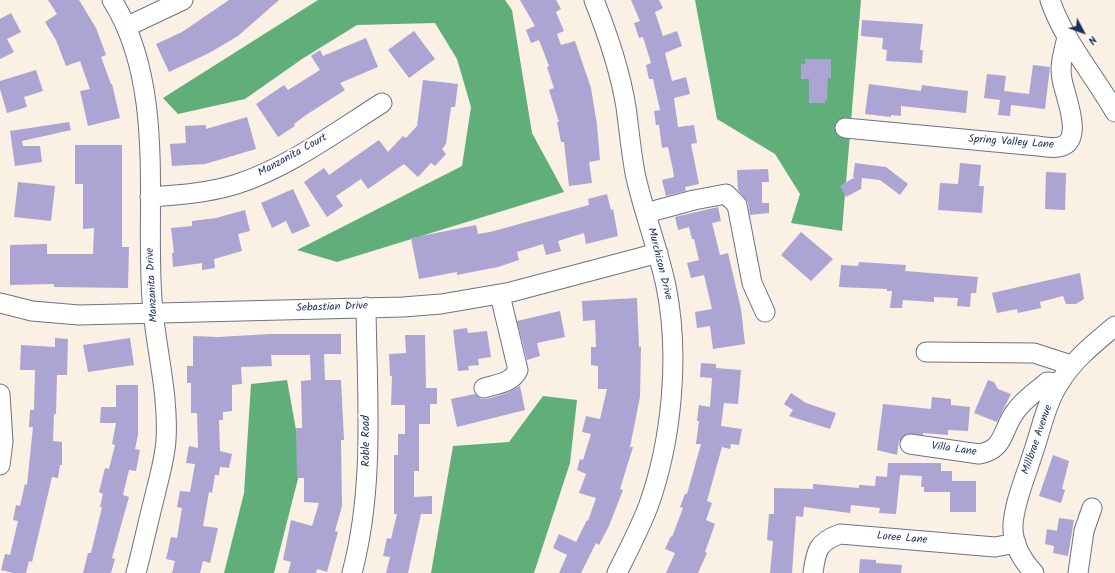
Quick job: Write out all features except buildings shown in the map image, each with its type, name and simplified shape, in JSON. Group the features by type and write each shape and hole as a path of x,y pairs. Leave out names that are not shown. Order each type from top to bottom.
{"street":[{"name":"Manzanita Drive","path":"112,0 126,27 135,51 146,104 149,132 153,313 165,396 166,442 136,573"},
{"path":"126,27 183,0"},
{"name":"Murchison Drive","path":"594,0 612,48 620,78 635,174 658,253 666,288 671,323 672,362 670,406 658,472 648,507 618,573"},
{"path":"1050,0 1055,14 1067,37 1115,112"},
{"name":"Spring Valley Lane","path":"845,128 1060,147 1068,142 1072,136 1072,119 1062,79 1062,57 1067,37"},
{"name":"Manzanita Court","path":"150,197 208,192 237,184 268,172 382,103"},
{"path":"646,213 694,200 726,194 737,205 752,283 765,312"},
{"name":"Sebastian Drive","path":"0,303 58,314 153,313 441,304 500,295 658,253"},
{"path":"484,388 509,381 515,376 518,370 500,295"},
{"name":"Roble Road","path":"352,573 363,527 367,492 366,307"},
{"name":"Millbrae Avenue","path":"1034,573 1020,556 1016,543 1013,525 1016,505 1048,408 1058,383 1072,365 1115,326"},
{"path":"926,352 1034,353 1072,365"},
{"name":"Villa Lane","path":"910,444 979,454 990,452 998,445 1015,412 1047,382 1058,383"},
{"path":"0,394 3,442 0,465"},
{"path":"1078,573 1084,531 1092,508"},
{"name":"Loree Lane","path":"814,573 815,555 819,546 828,538 840,534 995,547 1016,543"}],"green space":[{"path":"318,0 505,0 512,10 532,133 564,192 337,262 297,250 462,166 471,107 457,59 435,23 357,25 302,59 245,99 178,114 163,98"},
{"path":"695,0 861,0 842,231 791,223 800,194 775,154 717,119"},
{"path":"287,380 302,463 274,573 224,573 244,493 251,384"},
{"path":"543,396 577,400 570,463 534,573 431,573 453,446 509,442"}]}
